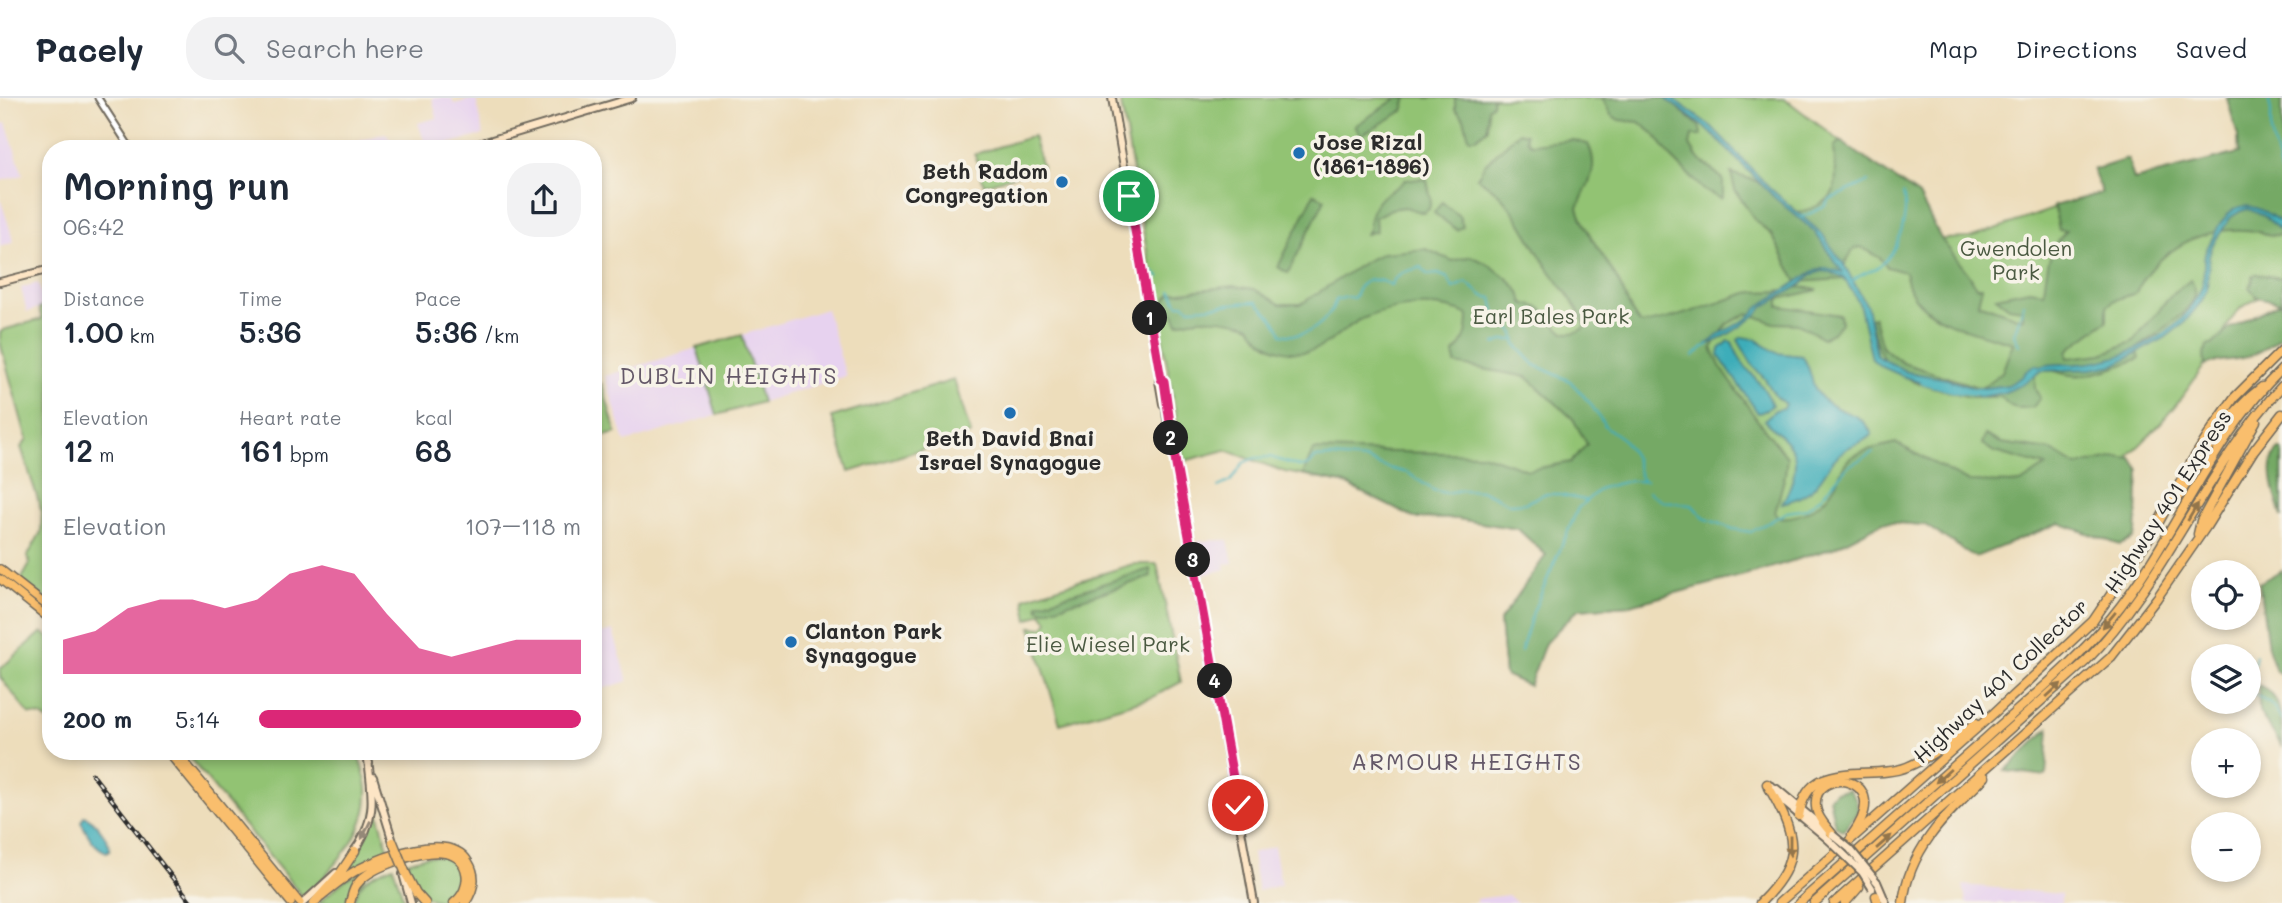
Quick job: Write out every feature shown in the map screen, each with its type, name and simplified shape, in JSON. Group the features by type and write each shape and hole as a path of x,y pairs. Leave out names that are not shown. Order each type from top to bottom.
{"highway":[{"name":"Highway 401 Collector","path":"1779,903 1994,713 2093,621 2155,528 2192,461 2234,398 2282,350"},
{"name":"Highway 401 Express","path":"1799,903 2090,643 2132,592 2229,434 2282,369"},
{"path":"2155,528 2163,522 2222,430 2253,393 2270,381"},
{"name":"Highway 401 Express","path":"1814,903 2107,640 2148,585 2239,436 2282,386"},
{"path":"2197,537 2201,521 2263,407"},
{"path":"1834,903 2111,657 2157,598 2254,450 2282,414"},
{"path":"1799,813 1809,792 1824,779 1843,773 1903,769 1921,761 1994,713"},
{"path":"1903,903 1909,874 1929,835 1988,774 1995,762"},
{"path":"1831,837 1818,813 1816,799 1821,790 1831,782 1850,781 1859,787 1865,796 1865,812 1838,852"},
{"path":"1760,903 1783,877 1790,860 1791,845 1790,830 1767,784"},
{"path":"393,842 405,874 416,894 425,903"},
{"path":"317,899 356,871 430,846 442,846 455,849 471,866 473,888 465,903"},
{"path":"317,899 339,875 355,851"},
{"path":"350,903 359,882 372,871 435,852 453,855 465,868 468,880 466,888 454,903"},
{"path":"1845,903 1863,883 1868,873"}],"main road":[{"path":"491,140 632,98"},
{"path":"1112,98 1161,379 1161,395 1166,406 1255,903"},
{"path":"0,284 42,272"},
{"path":"0,569 42,602"},
{"path":"0,579 42,613"},
{"path":"174,760 291,903"},
{"path":"183,760 302,903 333,876 355,851 368,826 373,811 368,760"},
{"path":"368,760 393,842"},
{"path":"1767,784 1777,789 1799,813 1862,862 1876,894 1886,903"},
{"path":"405,874 411,903"}],"street":[{"path":"98,98 125,140"}],"shaded area":[{"path":"432,98 452,98 454,104 476,98 483,135 463,140 424,140 418,123 437,118"},
{"path":"6,123 23,175 0,181 0,124"},
{"path":"385,133 391,140 363,140"},
{"path":"0,198 14,242 0,247"},
{"path":"38,283 42,307 27,312 21,288"},
{"path":"826,309 846,376 762,402 742,335"},
{"path":"697,348 717,415 625,442 605,376"},
{"path":"1228,540 1233,563 1225,564 1226,569 1203,575 1197,541"},
{"path":"613,631 628,681 602,689 602,634"},
{"path":"1274,846 1281,885 1258,891 1252,853"},
{"path":"1963,885 2061,894 2061,903 1966,903"},
{"path":"1508,895 1517,903 1477,903 1476,899"}],"green space":[{"name":"Earl Bales Park","path":"1120,98 1784,98 1919,196 1941,239 1970,238 2053,209 2054,206 2102,193 2093,170 2128,159 2134,180 2239,153 2238,136 2227,98 2282,98 2282,291 2258,298 2238,311 2184,394 2153,432 2129,455 2139,470 2136,533 2133,539 2120,545 2060,523 1975,557 1925,525 1883,522 1833,548 1763,570 1630,605 1578,609 1545,643 1529,686 1505,675 1500,621 1546,555 1518,529 1458,519 1414,518 1343,483 1285,472 1226,450 1184,461"},
{"path":"1397,98 1407,98 1403,111 1361,135 1355,126"},
{"path":"1455,98 1493,98 1488,108 1487,129 1476,138 1469,138 1464,119 1455,109"},
{"path":"1602,98 1666,98 1699,126 1702,136 1692,136 1690,145 1697,157 1723,179 1721,199 1705,191 1671,157 1655,135 1639,122 1619,120 1611,115"},
{"path":"2227,98 2282,98 2282,235 2227,230 2195,238 2180,245 2144,278 2136,293 2115,300 2107,306 2107,321 2070,348 2067,352 2068,358 2102,354 2132,342 2175,291 2191,280 2195,296 2186,310 2137,349 2140,358 2083,375 2039,371 2035,375 2035,389 2040,398 2033,407 2015,408 2002,397 1969,397 1914,382 1884,360 1870,318 1874,317 1882,347 1903,363 1981,388 2002,372 2013,343 1943,320 1920,303 1912,293 1905,272 1887,267 1880,258 1861,247 1854,249 1845,263 1845,279 1797,282 1772,235 1755,220 1735,190 1731,173 1756,181 1798,212 1812,208 1823,203 1834,190 1834,147 1840,141 1919,196 1941,239 1976,287 1982,287 1978,303 2023,319 2023,309 2009,307 1996,297 2029,290 2044,292 2049,259 2066,231 2059,230 2054,206 2102,193 2093,170 2128,159 2134,180 2239,153 2238,136"},
{"path":"1519,132 1526,134 1526,140 1531,144 1572,140 1588,144 1592,153 1593,170 1578,208 1587,229 1615,275 1631,311 1641,324 1680,315 1748,293 1800,287 1818,290 1779,299 1779,306 1840,315 1841,323 1833,333 1823,338 1798,324 1774,323 1748,313 1727,324 1712,348 1720,366 1787,457 1775,513 1777,517 1795,516 1812,509 1826,498 1849,459 1865,451 1896,443 1969,482 2021,483 2046,466 1994,452 1982,444 1985,435 2001,443 2050,450 2077,466 2116,457 2132,459 2139,470 2136,533 2133,539 2120,545 2060,523 1975,557 1925,525 1883,522 1833,548 1763,570 1630,605 1578,609 1545,643 1529,686 1505,675 1500,621 1546,555 1518,529 1458,519 1414,518 1343,483 1303,475 1313,450 1482,454 1528,470 1571,462 1587,444 1573,419 1527,377 1455,364 1454,353 1466,336 1468,326 1468,315 1456,310 1415,306 1388,310 1357,321 1316,349 1295,352 1274,348 1257,335 1251,326 1233,321 1196,319 1178,323 1174,314 1164,307 1167,297 1172,293 1234,286 1254,289 1280,304 1301,304 1366,261 1383,253 1426,249 1453,261 1471,256 1490,265 1520,292 1523,303 1540,308 1563,332 1577,332 1586,327 1574,304 1509,206 1477,178 1485,164"},
{"path":"1033,136 1042,167 984,185 975,154"},
{"path":"1405,180 1427,180 1431,200 1429,209 1424,213 1405,207 1391,209 1375,217 1376,231 1366,234 1374,208 1383,196"},
{"path":"1314,194 1325,199 1288,273 1278,267"},
{"path":"1442,202 1459,216 1463,226 1457,230 1434,213"},
{"path":"2253,275 2282,278 2282,336 2248,357 2205,365 2204,355 2208,345 2212,345 2230,328 2281,302 2257,297 2249,287"},
{"path":"42,319 42,512 21,447 27,440 0,342 0,333"},
{"path":"742,335 762,402 717,415 697,348"},
{"path":"954,380 971,434 849,472 832,417"},
{"path":"602,384 616,433 602,437"},
{"path":"2282,450 2282,517 2272,472 2274,456"},
{"path":"42,512 42,596 21,580 30,564 27,557 41,532"},
{"name":"Elie Wiesel Park","path":"1133,564 1157,564 1181,682 1153,697 1060,724 1031,627 1042,628 1048,620 1041,613 1028,620 1024,598"},
{"path":"1150,569 1151,577 1044,611 1039,609 1038,604"},
{"path":"2282,570 2282,673 2276,672 2268,647 2261,582"},
{"path":"42,632 42,717 29,714 0,677 0,669"},
{"path":"2261,686 2272,695 2279,708 2282,746 2260,714"},
{"path":"2049,728 2046,776 2005,771"},
{"path":"191,760 360,760 367,788 363,819 357,833 308,895 301,895"},
{"path":"1849,790 1856,799 1858,811 1843,831 1835,826 1829,798 1835,792"},
{"path":"376,806 390,855 342,877 367,834"},
{"path":"426,856 451,858 459,865 463,890 451,902 432,900 416,886 407,862"},
{"path":"393,866 405,903 353,903 367,878"},
{"path":"371,867 348,903 318,903 346,879"}],"water":[{"path":"1665,98 1672,98 1709,125 1771,189 1822,234 1843,263 1867,306 1877,356 1907,372 1947,379 1976,389 2008,385 2035,365 2041,367 2090,363 2113,358 2146,345 2172,328 2196,299 2203,282 2207,249 2220,224 2234,210 2249,206 2279,221 2282,217 2282,233 2265,216 2248,209 2241,211 2231,217 2213,244 2209,256 2207,289 2201,302 2184,323 2165,338 2114,365 2092,369 2041,371 2003,393 1979,397 1971,391 1942,388 1932,382 1925,383 1905,377 1880,366 1872,359 1859,303 1844,278 1831,272 1822,271 1811,275 1802,284 1763,307 1737,329 1706,345 1814,271 1826,268 1842,272 1814,231 1774,197 1709,131"},
{"path":"1742,337 1755,339 1777,353 1802,356 1819,395 1830,405 1862,421 1872,434 1839,455 1808,493 1782,503 1792,479 1794,454 1785,440 1764,420 1785,404 1776,397 1753,366 1738,340"},
{"path":"1729,341 1763,387 1772,405 1762,412 1758,413 1719,356 1720,349"},
{"path":"84,816 97,825 104,835 110,849 107,852 98,847 88,835 81,822"}],"waterway":[{"path":"2268,98 2271,133 2282,178"},
{"path":"1802,217 1824,207 1830,199 1868,182"},
{"path":"1853,281 1881,265 1893,251 1904,222 1903,194"},
{"path":"1171,291 1178,304 1189,308 1257,302 1282,334 1291,335 1315,328 1328,315 1336,300 1354,298 1366,281 1379,280 1391,285 1400,274 1421,267 1428,275 1438,274 1448,278 1453,288 1466,282 1483,296 1492,298 1496,316 1514,333 1516,345 1535,365 1570,381 1590,403 1605,426 1623,439 1635,458 1643,480"},
{"path":"1151,270 1159,277"},
{"path":"2019,345 2014,334 2024,304"},
{"path":"1495,344 1515,340"},
{"path":"1693,356 1709,344"},
{"path":"1924,381 1958,390 1981,392"},
{"path":"1648,492 1662,501 1692,505 1704,518 1733,529 1751,532 1787,512 1806,509 1822,496 1847,467 1873,452"},
{"path":"1218,487 1231,481 1243,463 1255,458 1270,457 1301,467 1309,465 1315,458 1331,457 1367,460 1408,473 1433,490 1446,493 1461,490 1483,491 1510,504 1525,503 1544,494 1585,500"},
{"path":"1521,651 1533,612 1578,508 1601,488 1628,481 1646,481"},
{"path":"2261,698 2273,706 2282,720"}],"railway":[{"path":"92,774 192,903"}],"place":[{"name":"Jose Rizal (1861-1896)","path":"1299,153"},
{"name":"Beth Radom Congregation","path":"1062,182"},
{"name":"Beth David Bnai Israel Synagogue","path":"1010,413"},
{"name":"Clanton Park Synagogue","path":"791,642"}],"district":[{"name":"DUBLIN HEIGHTS","path":"729,375"},
{"name":"ARMOUR HEIGHTS","path":"1467,761"}],"route":[{"path":"1129,196 1161,379 1164,381 1167,395 1166,406 1176,465 1238,805"}],"park label":[{"name":"Gwendolen Park","path":"2016,259"}]}
